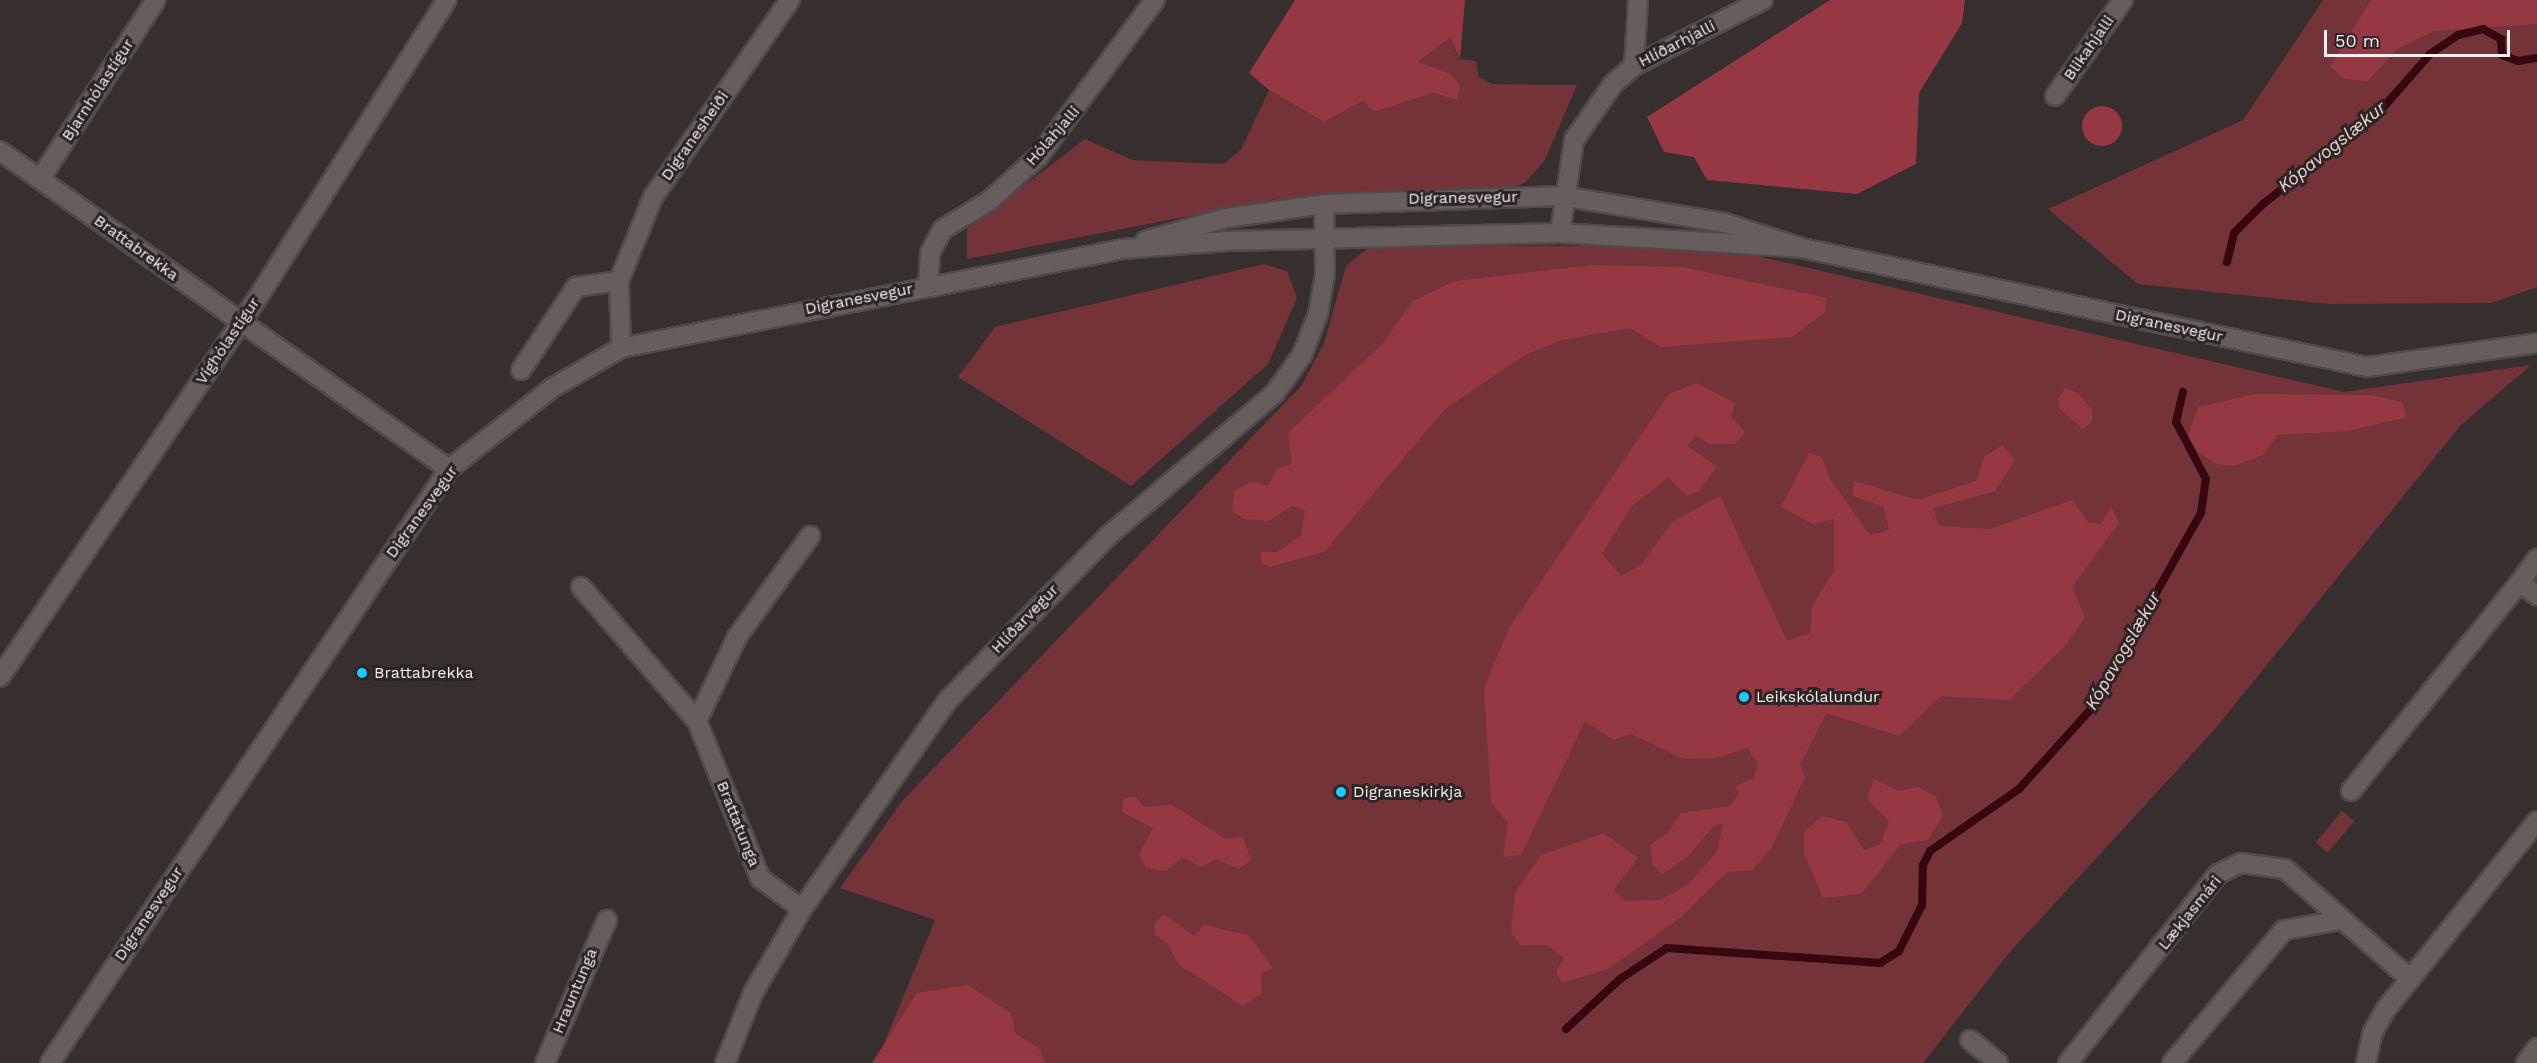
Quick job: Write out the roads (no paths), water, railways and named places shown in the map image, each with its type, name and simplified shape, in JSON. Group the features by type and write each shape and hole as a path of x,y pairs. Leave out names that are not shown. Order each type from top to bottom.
{"street":[{"name":"Bjarnhólastígur","path":"40,179 156,0"},
{"name":"Víghólastígur","path":"0,677 241,323 447,0"},
{"name":"Digranesheiði","path":"621,348 619,281 653,197 790,0"},
{"name":"Hólahjalli","path":"928,285 930,253 943,229 988,201 1039,156 1155,0"},
{"path":"1634,66 1638,0"},
{"name":"Hlíðarhjalli","path":"1560,234 1562,196 1574,140 1587,114 1634,66 1763,0"},
{"name":"Blikahjalli","path":"2055,96 2123,0"},
{"name":"Brattabrekka","path":"0,151 449,469"},
{"name":"Digranesvegur","path":"50,1063 449,469 552,388 621,348 928,285 1124,249 1226,218 1324,204 1562,196 1725,223 1802,248 2367,367 2537,343"},
{"name":"Hlíðarvegur","path":"725,1063 753,993 802,909 947,701 1108,536 1275,393 1302,355 1318,314 1327,240 1324,204"},
{"name":"Digranesvegur","path":"1124,249 1327,240 1560,234 1802,248"},
{"path":"521,370 576,287 619,281"},
{"path":"697,721 737,637 810,536"},
{"path":"2351,791 2537,559"},
{"path":"2520,582 2537,596"},
{"name":"Brattatunga","path":"580,587 697,721 760,878 802,909"},
{"path":"2366,1063 2372,1034 2410,979 2537,821"},
{"name":"Lækjasmári","path":"2068,1063 2218,874 2241,863 2284,869 2410,979"},
{"name":"Hrauntunga","path":"545,1063 607,920"},
{"path":"2172,1063 2284,930 2342,920"},
{"path":"1970,1040 1998,1063"},
{"path":"2526,1063 2537,1048"}],"waterway":[{"name":"Kópavogslækur","path":"2227,262 2234,233 2262,205 2381,110 2430,54 2458,35 2483,29 2501,39 2502,55 2518,61 2537,58"},
{"name":"Kópavogslækur","path":"1566,1029 1620,979 1667,948 1880,963 1899,951 1922,905 1923,865 1930,851 2019,789 2091,709 2201,513 2206,479 2176,422 2183,392"}],"place":[{"name":"Brattabrekka","path":"362,673"},
{"name":"Leikskólalundur","path":"1744,697"},
{"name":"Digraneskirkja","path":"1341,792"}]}
